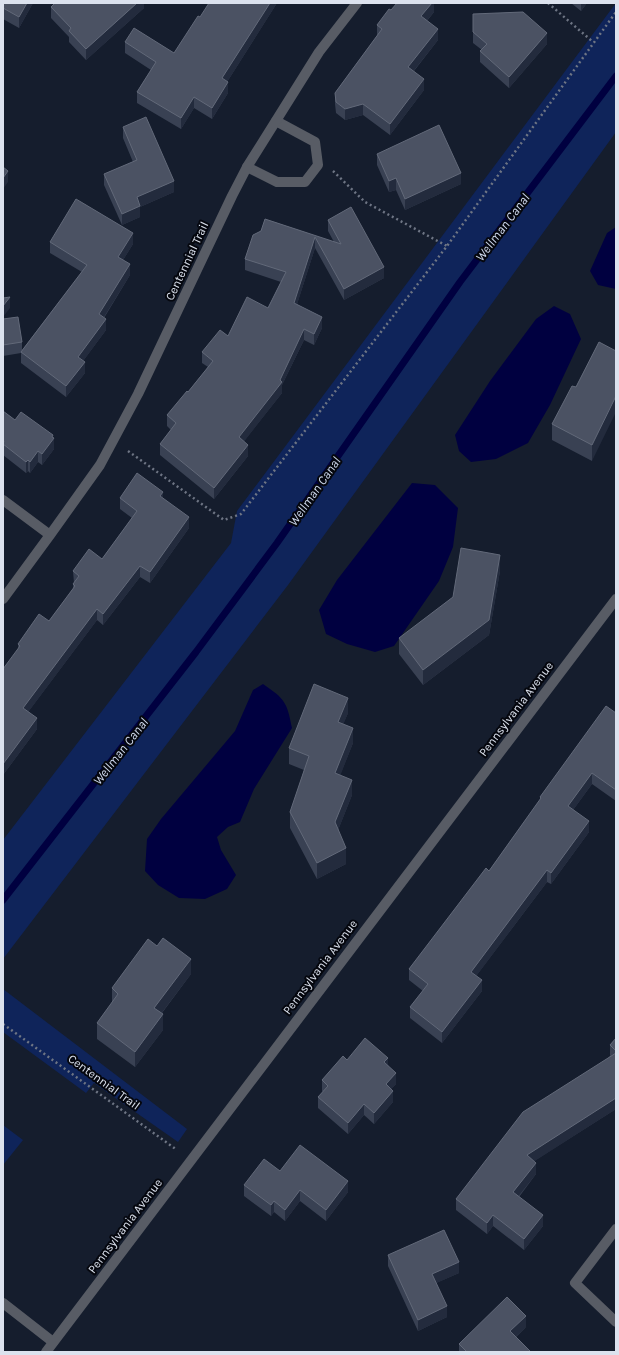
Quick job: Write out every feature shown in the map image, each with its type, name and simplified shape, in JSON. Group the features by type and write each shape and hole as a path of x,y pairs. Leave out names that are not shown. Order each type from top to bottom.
{"street":[{"name":"Centennial Trail","path":"3,599 100,465 138,394 232,196 248,167 319,52 357,3"},
{"path":"248,167 277,182 305,182 318,165 315,142 276,121"},
{"path":"3,500 50,536"},
{"name":"Pennsylvania Avenue","path":"46,1352 616,598"},
{"path":"616,1229 575,1283 616,1322"},
{"path":"3,1303 53,1342"}],"path":[{"path":"548,3 593,42"},
{"path":"113,440 224,520 241,514 447,246 616,12"},
{"path":"318,165 329,167 365,202 447,246"},
{"name":"Centennial Trail","path":"3,1024 190,1160"}],"shaded area":[{"path":"616,3 616,132 288,585 3,959 3,840 231,543 237,511"},
{"path":"616,227 616,289 598,285 590,271 607,233"},
{"path":"554,306 570,314 581,339 550,405 528,443 496,459 471,462 459,451 455,435 490,381 536,319"},
{"path":"412,483 435,485 458,508 453,547 439,581 394,646 375,652 347,644 326,634 319,610 337,580"},
{"path":"263,684 284,702 292,728 254,789 240,822 228,827 217,837 221,850 236,875 227,889 205,899 179,898 158,885 145,871 147,839 161,819 235,731 253,690"},
{"path":"3,989 187,1129 178,1142 94,1083 86,1093 3,1032"},
{"path":"3,1125 23,1140 3,1165"}],"building":[{"path":"3,3 27,3 19,17 3,8"},
{"path":"55,3 137,3 86,49 69,31 71,28 51,7"},
{"path":"209,3 270,3 222,78 228,82 212,108 194,97 181,118 137,92 156,62 125,42 134,28 174,53 198,16 200,17"},
{"path":"397,3 432,3 421,16 438,29 408,67 424,79 390,124 363,104 345,109 336,102 335,93 382,29 377,25 389,9 391,10"},
{"path":"523,12 547,33 509,77 480,51 487,44 473,32 473,14"},
{"path":"146,117 174,181 137,197 140,206 122,214 104,174 137,160 123,127"},
{"path":"439,125 461,173 405,199 396,178 389,181 377,154"},
{"path":"3,167 8,171 3,178"},
{"path":"76,199 133,233 118,257 130,264 99,314 106,319 78,357 85,362 66,386 21,352 87,265 50,242"},
{"path":"351,207 384,267 344,289 315,237 294,303 322,317 314,334 304,329 280,380 282,382 239,437 248,445 214,488 160,444 176,423 167,415 213,361 202,352 220,330 228,336 247,297 268,308 286,272 245,259 253,235 261,231 265,219 341,244 328,220"},
{"path":"10,297 3,306 3,298"},
{"path":"18,317 22,342 3,345 3,319"},
{"path":"599,342 616,351 616,396 592,445 552,424 572,386 576,387"},
{"path":"3,411 15,420 21,412 53,435 52,437 54,438 42,454 38,451 30,462 28,460 26,462 3,444"},
{"path":"137,473 163,492 160,496 189,517 150,572 140,566 103,614 97,609 23,708 37,718 3,764 3,669 20,646 18,644 39,614 49,621 75,586 73,584 79,576 73,571 89,549 102,559 137,511 120,498"},
{"path":"461,548 500,555 489,620 423,670 399,638 453,597"},
{"path":"314,684 348,698 338,722 353,728 335,773 352,780 335,822 346,848 317,863 290,812 309,756 289,748"},
{"path":"606,706 616,713 616,790 592,773 568,806 589,821 551,873 547,870 471,972 482,980 442,1032 410,1007 428,984 409,969 486,868 489,871 541,798 540,797"},
{"path":"163,938 191,959 154,1008 163,1014 135,1052 97,1023 118,994 112,988 148,939 157,946"},
{"path":"365,1038 388,1058 384,1062 396,1073 386,1084 393,1091 374,1113 364,1104 348,1123 318,1097 328,1086 322,1080 343,1056 347,1060"},
{"path":"616,1038 616,1051 610,1045"},
{"path":"616,1053 616,1098 527,1155 536,1163 513,1192 543,1215 524,1239 493,1215 487,1223 456,1199 523,1112"},
{"path":"300,1145 348,1181 326,1210 300,1190 285,1210 274,1201 271,1205 244,1185 264,1159 280,1171"},
{"path":"444,1230 459,1262 432,1274 447,1306 418,1320 388,1255"},
{"path":"507,1297 526,1316 510,1331 531,1352 467,1352 459,1344"}],"waterway":[{"name":"Wellman Canal","path":"3,900 196,652 277,543 460,282 616,76"}]}
